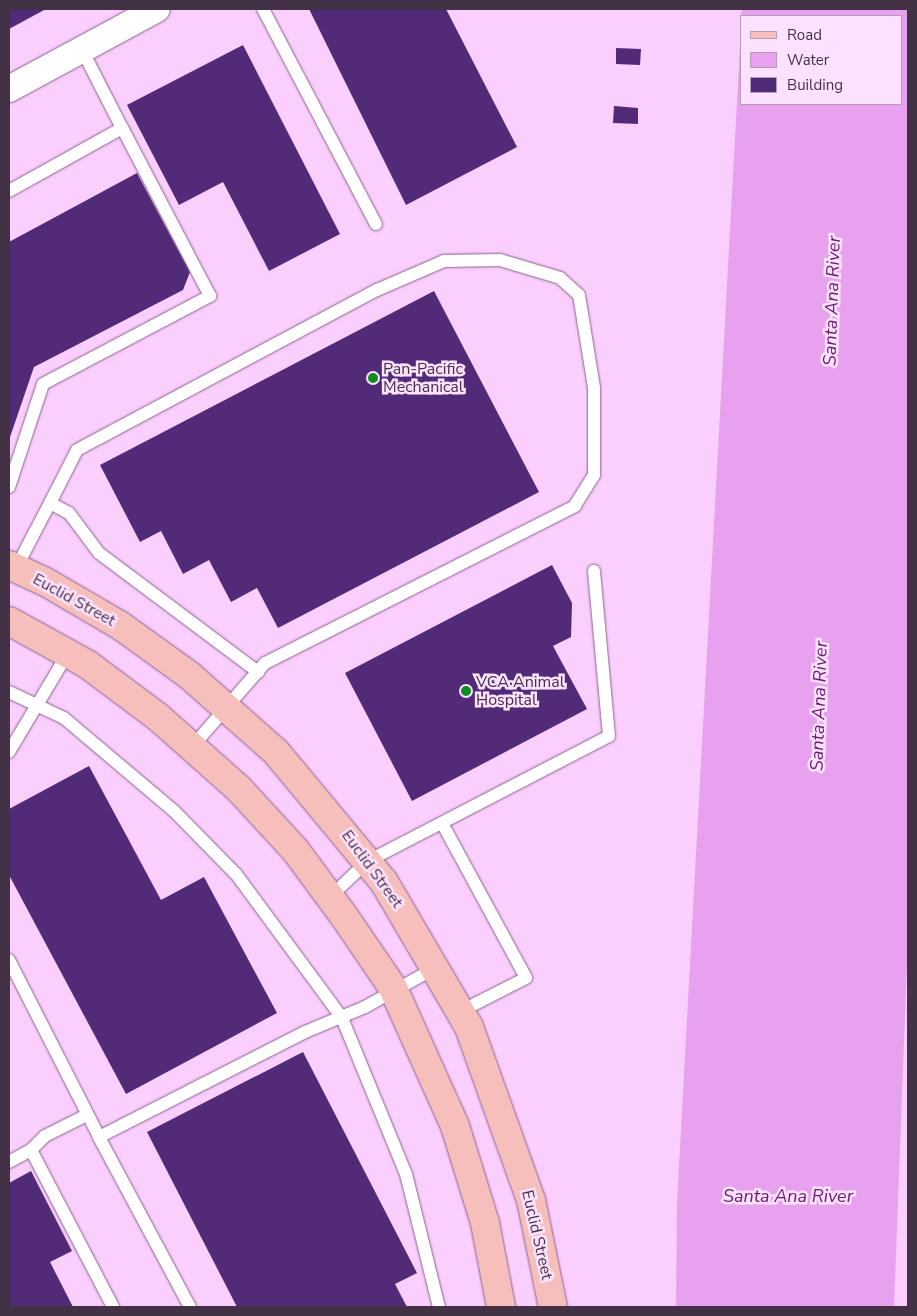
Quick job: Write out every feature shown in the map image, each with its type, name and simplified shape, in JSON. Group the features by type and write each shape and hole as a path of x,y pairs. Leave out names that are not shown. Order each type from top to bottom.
{"main road":[{"name":"Euclid Street","path":"13,566 121,626 189,675 276,752 368,861 437,967 461,1011 531,1200 553,1307"},
{"path":"9,621 68,653 158,717 239,789 296,851 330,897 393,988 455,1126 485,1223 500,1307"}],"street":[{"path":"9,89 157,9"}],"lane":[{"path":"263,9 376,224"},
{"path":"9,487 43,384 210,296 82,50"},
{"path":"9,191 122,128"},
{"path":"13,566 50,504 77,450 377,290 444,261 500,260 560,278 579,295 594,388 594,475 575,506 265,663 228,710 192,747"},
{"path":"50,504 69,513 99,553 258,672"},
{"path":"330,897 368,861 609,736 594,571"},
{"path":"9,752 35,704 68,653"},
{"path":"9,692 64,718 173,810 236,874 342,1018 406,1174 440,1307"},
{"path":"442,823 526,978 461,1011"},
{"path":"9,960 87,1115 190,1307"},
{"path":"99,1137 305,1032 342,1018 393,988 437,967"},
{"path":"9,1162 31,1150 45,1136 87,1115"},
{"path":"31,1150 113,1307"}],"water":[{"name":"Santa Ana River","path":"742,9 908,9 908,937 894,1307 676,1307 677,1203 740,46 740,105 902,105 902,15 741,15"}],"building":[{"path":"9,9 46,9 9,29"},
{"path":"309,9 446,9 517,147 406,205"},
{"path":"243,45 340,234 269,271 223,182 179,205 127,105"},
{"path":"616,48 641,49 640,65 616,64"},
{"path":"614,106 638,108 638,124 613,123"},
{"path":"137,173 190,272 183,290 34,367 9,440 9,242"},
{"name":"Pan-Pacific Mechanical","path":"434,291 539,492 278,628 257,588 231,602 209,560 183,574 161,531 140,542 100,465"},
{"name":"VCA Animal Hospital","path":"552,565 572,603 571,637 553,646 587,709 412,801 345,673"},
{"path":"89,766 161,900 204,877 277,1013 126,1094 9,875 9,809"},
{"path":"303,1052 417,1273 395,1284 407,1307 237,1307 147,1132"},
{"path":"31,1171 72,1251 50,1262 73,1307 9,1307 9,1183"}],"place":[{"name":"Pan-Pacific Mechanical","path":"373,378"},
{"name":"VCA Animal Hospital","path":"466,691"}]}
